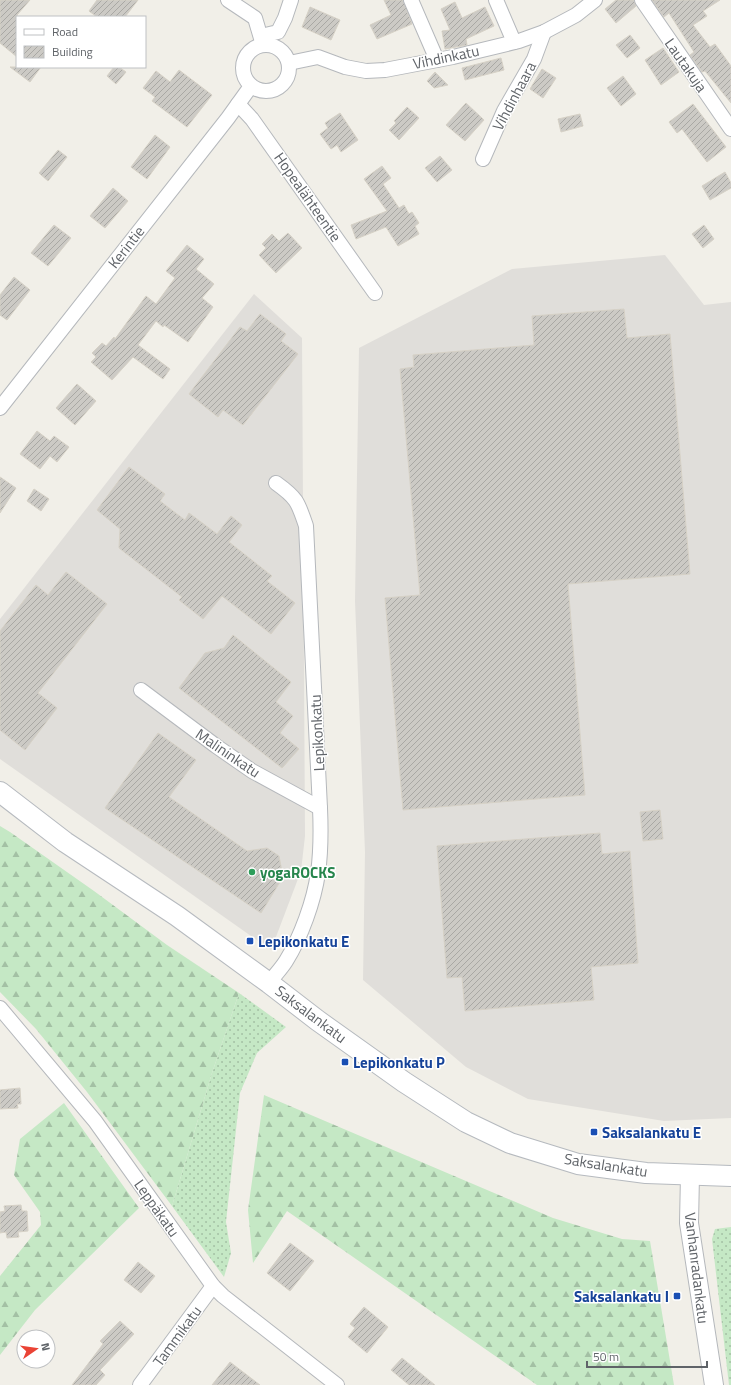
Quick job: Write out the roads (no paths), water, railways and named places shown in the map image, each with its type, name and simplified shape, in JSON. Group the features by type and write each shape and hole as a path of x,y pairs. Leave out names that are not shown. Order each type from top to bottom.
{"main road":[{"name":"Saksalankatu","path":"0,792 65,842 177,916 317,1020 404,1082 466,1122 510,1143 578,1164 646,1173 731,1176"},
{"name":"Saksalankatu","path":"0,807 65,842"}],"street":[{"path":"228,0 255,18 262,40 268,44 276,46 284,52 289,63 288,76 280,86 274,90 266,91 259,90 252,86 244,75 244,60 246,55 262,40 278,32 285,18 291,0"},
{"path":"412,0 437,60"},
{"path":"496,0 514,42"},
{"name":"Vihdinkatu","path":"289,63 318,57 345,67 366,71 385,70 437,60 514,42 544,32 576,15 595,0"},
{"name":"Lautakuja","path":"642,0 731,129"},
{"name":"Vihdinhaara","path":"483,159 504,111 534,59 544,32"},
{"name":"Kerintie","path":"0,408 252,86"},
{"name":"Hopealähteentie","path":"238,104 252,119 375,293"},
{"name":"Lepikonkatu","path":"269,983 286,962 309,910 318,874 321,842 306,526 300,508 293,496 276,483"},
{"name":"Malininkatu","path":"141,690 252,771 320,808"},
{"name":"Leppäkatu","path":"0,1008 95,1121 213,1286 229,1301 337,1385"},
{"name":"Vanhanradankatu","path":"690,1175 689,1223 714,1385"},
{"name":"Tammikatu","path":"140,1385 213,1286"}],"place":[{"name":"yogaROCKS","path":"252,872"},
{"name":"Lepikonkatu E","path":"250,941"},
{"name":"Lepikonkatu P","path":"345,1062"},
{"name":"Saksalankatu E","path":"594,1132"},
{"name":"Saksalankatu I","path":"677,1296"}]}
